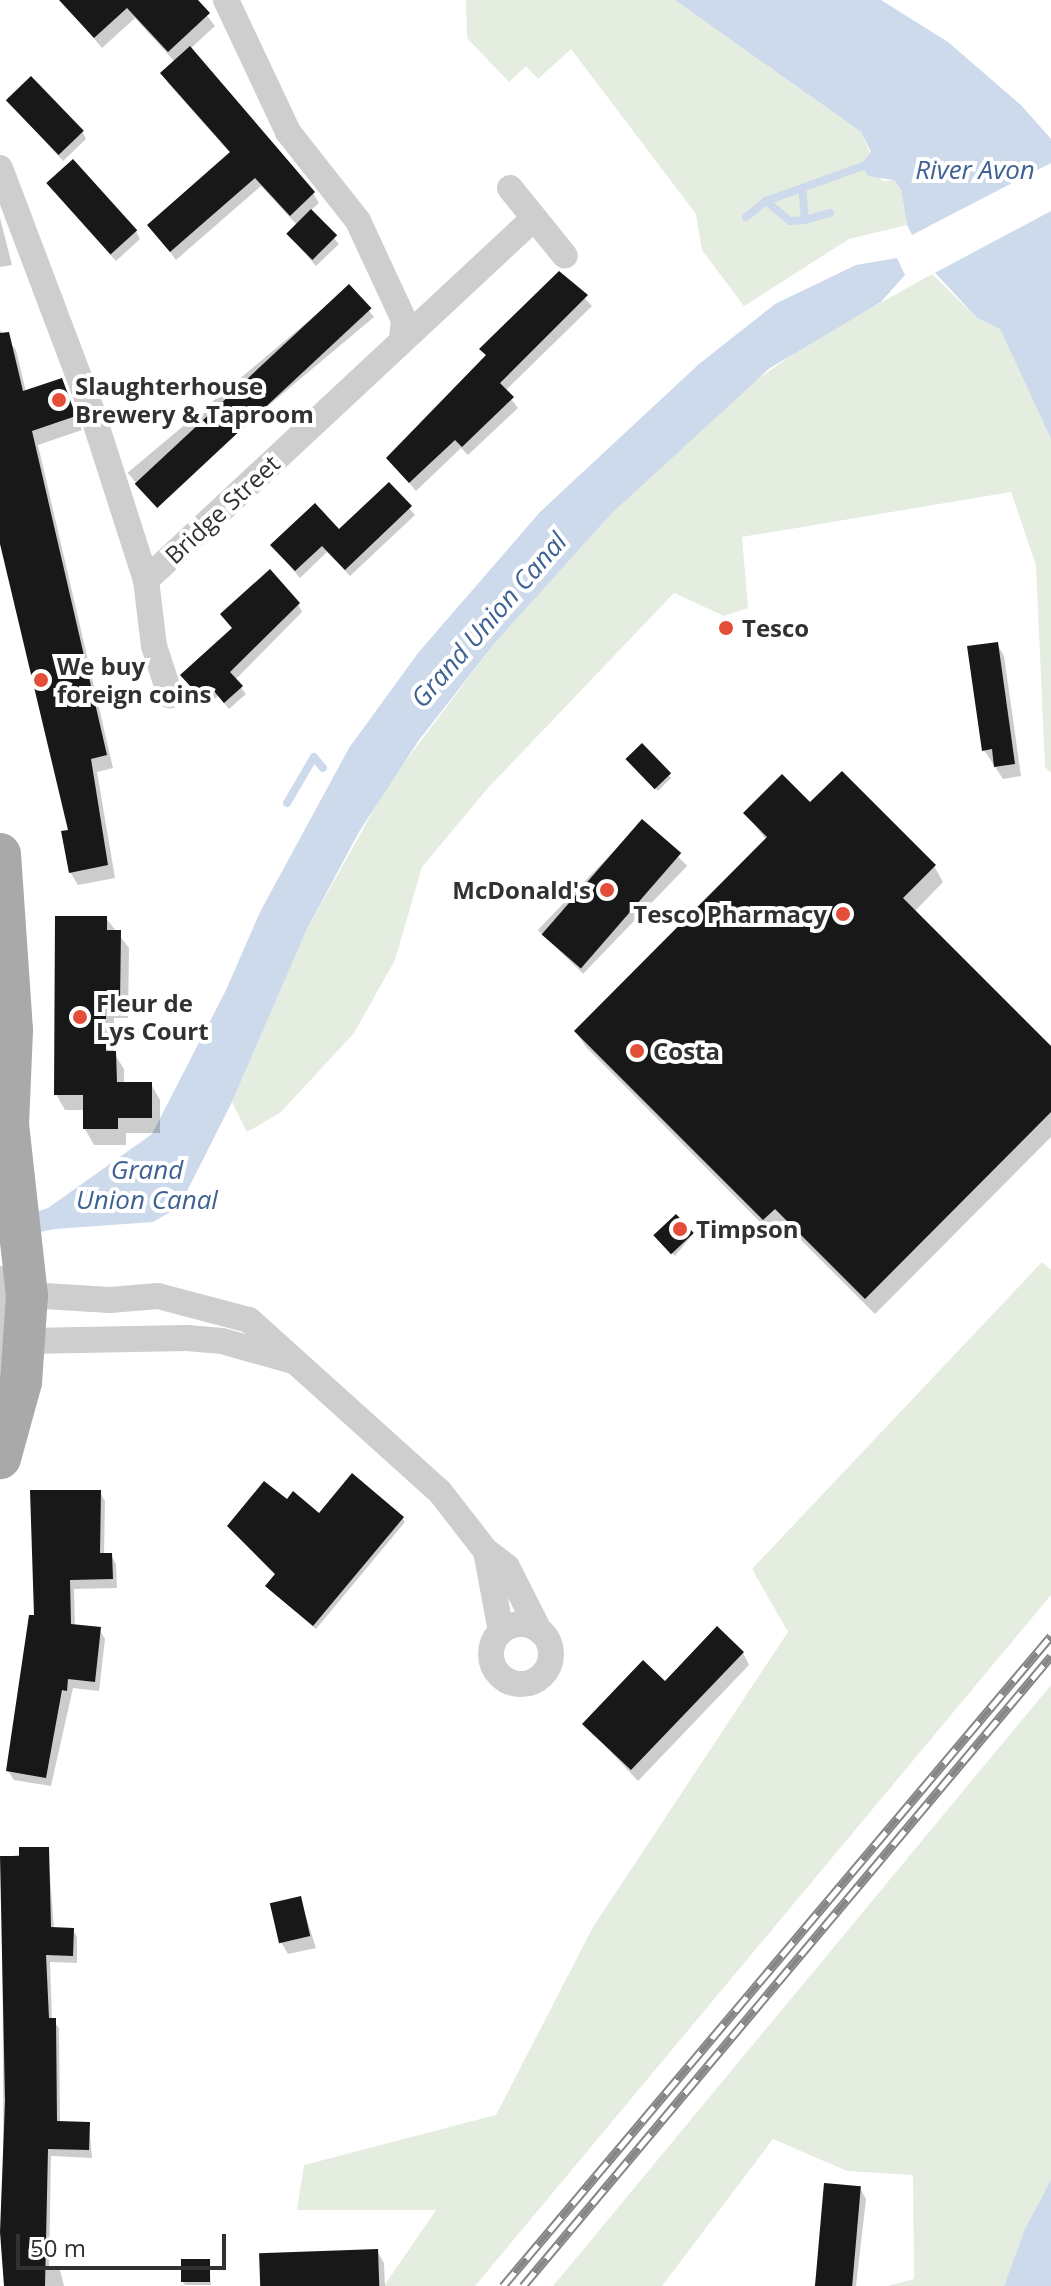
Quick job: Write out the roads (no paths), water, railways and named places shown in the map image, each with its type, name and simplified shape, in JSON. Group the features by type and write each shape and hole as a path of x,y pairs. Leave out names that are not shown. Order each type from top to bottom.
{"main road":[{"path":"0,854 12,1030 7,1180 22,1243 13,1321 21,1382 0,1458"}],"street":[{"path":"226,0 288,132 358,221 404,320 402,339"},
{"name":"Bridge Street","path":"0,168 92,412 146,580 152,633 170,695"},
{"path":"510,188 565,256"},
{"name":"Bridge Street","path":"146,580 533,219"},
{"path":"13,1321 175,1298 249,1320 440,1492 486,1551 507,1567 550,1645 550,1663 539,1678 522,1684 504,1679 493,1664 492,1646 501,1631 520,1624 539,1630"},
{"path":"13,1321 222,1341 292,1361"},
{"path":"486,1551 501,1631"}],"water":[{"path":"675,0 881,0 948,42 1021,105 1051,139 1051,439 1000,329 977,318 927,264 905,275 881,302 770,368 613,512 494,644 419,740 359,832 307,929 232,1102 179,1207 153,1222 55,1229 0,1240 0,1224 48,1208 152,1134 226,990 260,912 349,748 418,653 540,512 699,364 775,304 856,265 897,258 918,247 907,225 901,189 893,180 868,176 861,164 871,152 861,132"},
{"path":"1051,2180 1051,2286 1004,2286 1025,2229"}],"waterway":[{"path":"746,217 766,201 869,164"},
{"path":"766,201 790,221 805,220 802,188"},
{"path":"805,220 830,213"},
{"path":"287,803 314,757 323,768"}],"railway":[{"path":"503,2286 1051,1636"},
{"path":"523,2286 1051,1656"}],"place":[{"name":"Slaughterhouse Brewery & Taproom","path":"59,400"},
{"name":"Tesco","path":"726,628"},
{"name":"We buy foreign coins","path":"41,680"},
{"name":"McDonald's","path":"607,890"},
{"name":"Tesco Pharmacy","path":"843,914"},
{"name":"Fleur de Lys Court","path":"80,1017"},
{"name":"Costa","path":"637,1051"},
{"name":"Timpson","path":"680,1229"}],"water label":[{"name":"River Avon","path":"975,170"},
{"name":"Grand Union Canal","path":"489,620"},
{"name":"Grand Union Canal","path":"147,1185"}]}
